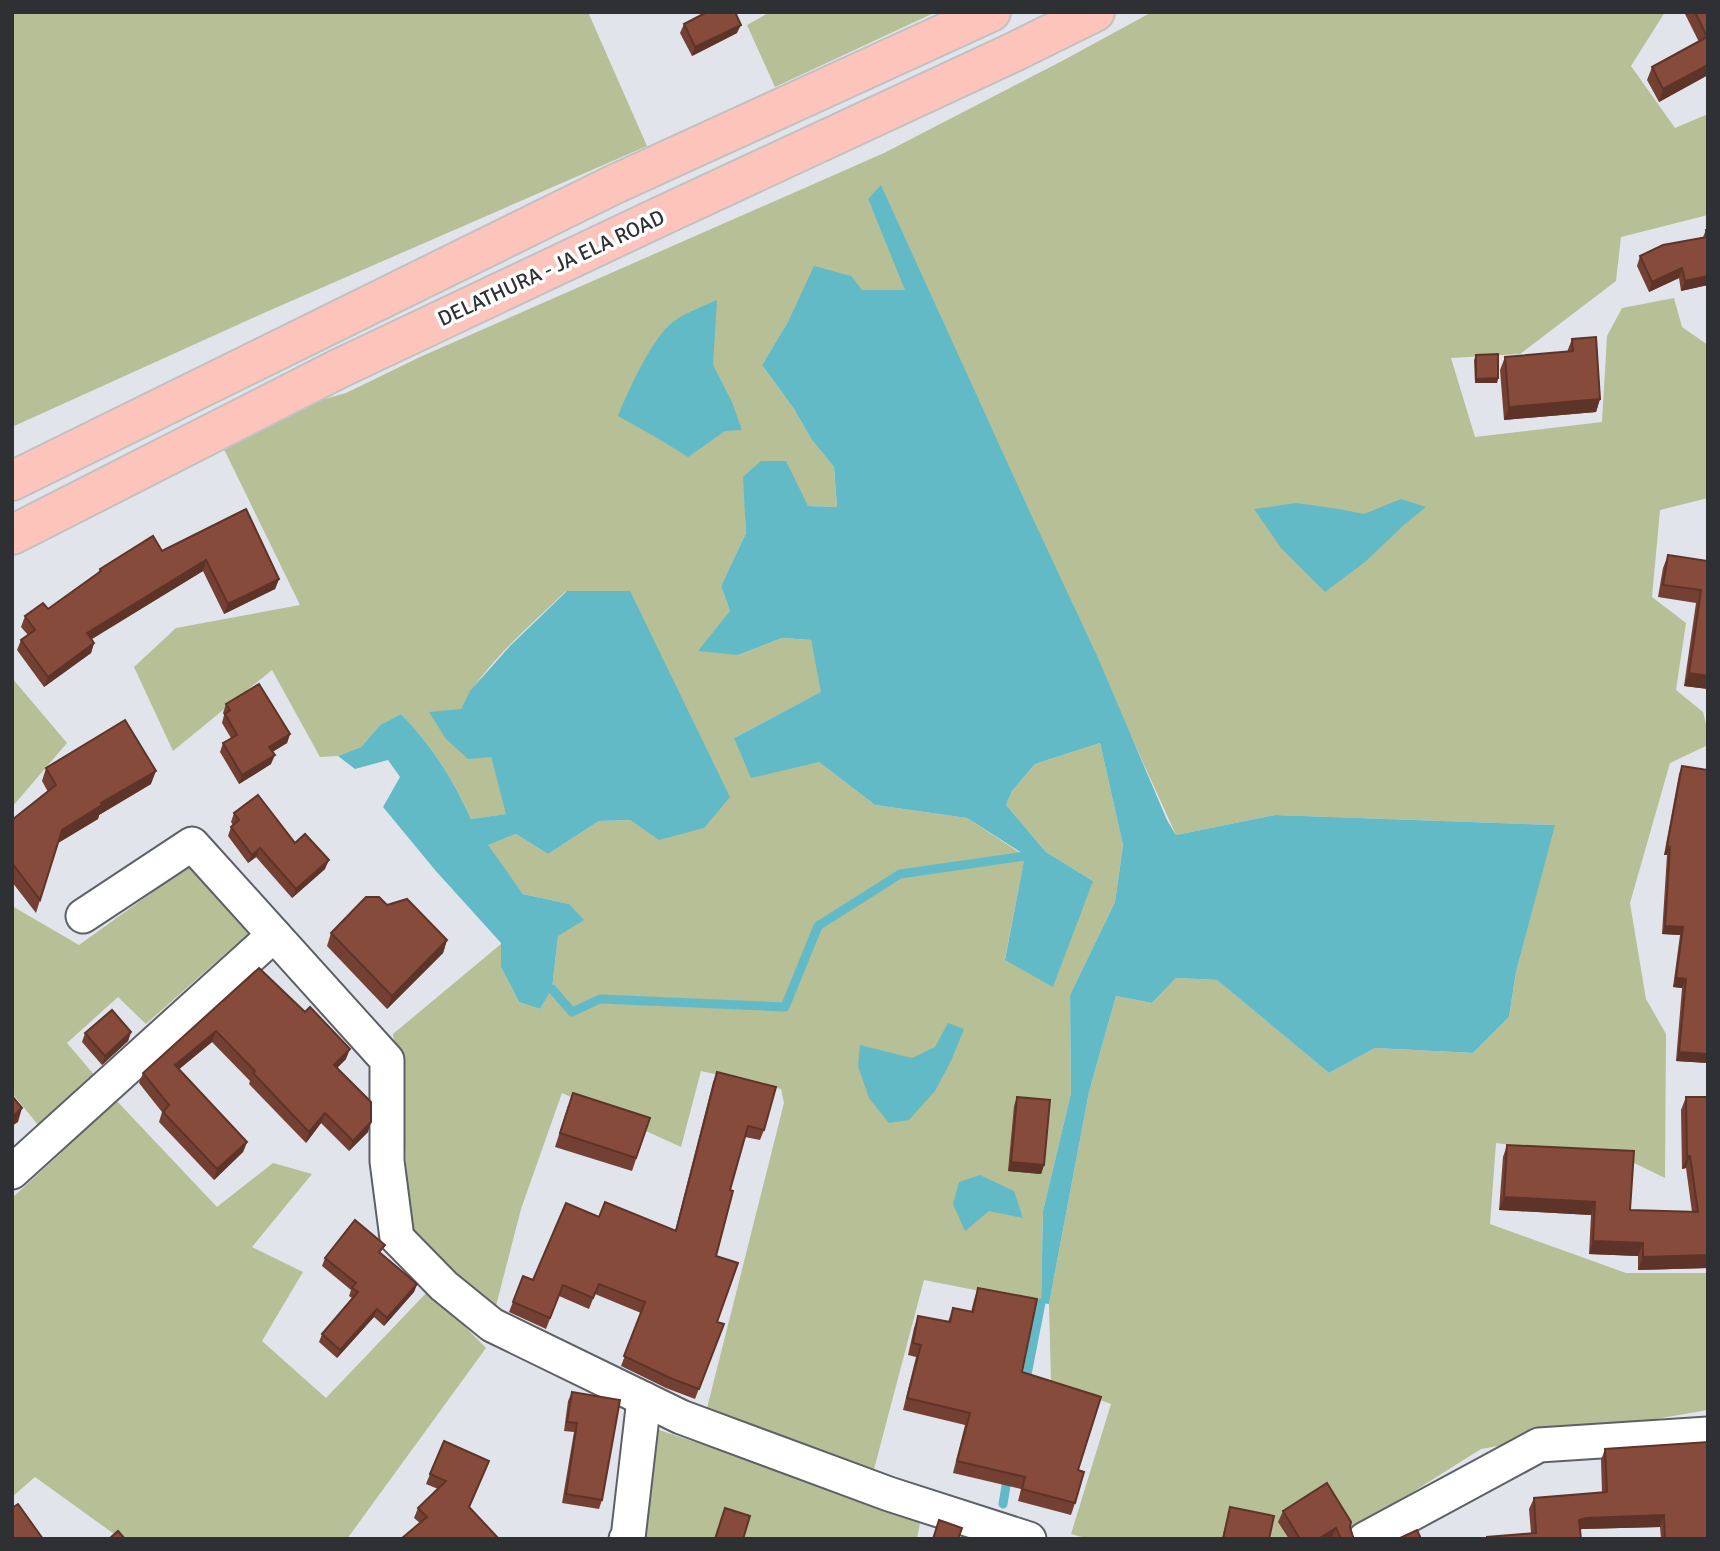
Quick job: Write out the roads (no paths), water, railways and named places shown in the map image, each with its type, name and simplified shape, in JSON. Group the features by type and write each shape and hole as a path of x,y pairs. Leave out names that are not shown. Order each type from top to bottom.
{"main road":[{"name":"DELATHURA - JA ELA ROAD","path":"12,481 613,185 991,12"},
{"name":"DELATHURA - JA ELA ROAD","path":"12,535 336,370 1096,12"}],"street":[{"path":"83,916 192,844 387,1060 387,1160 397,1238 444,1286 492,1325 681,1418 890,1494 1029,1539"},
{"path":"12,1172 274,935"},
{"path":"626,1539 643,1399"},
{"path":"1365,1539 1539,1445 1708,1434"}],"water":[{"path":"881,185 1098,658 1167,820 1176,835 1275,815 1555,825 1516,972 1509,1017 1473,1053 1375,1048 1329,1073 1217,980 1176,978 1152,1003 1116,996 1089,1092 1049,1304 1041,1303 1043,1211 1071,1093 1070,995 1115,902 1123,845 1100,743 1035,764 1012,791 1006,805 1046,852 1093,881 1053,987 1005,960 1025,855 967,818 875,805 819,762 751,778 734,738 821,692 811,640 782,638 738,655 698,651 730,611 721,586 746,533 743,477 761,461 786,461 808,506 837,507 834,467 812,440 794,409 762,365 789,320 814,266 851,276 862,290 905,290 868,199"},
{"path":"717,300 713,365 732,402 742,430 725,431 688,457 618,416 641,366 665,330 683,316"},
{"path":"1401,499 1426,507 1365,562 1325,592 1281,548 1254,509 1296,503 1364,514"},
{"path":"567,591 630,591 730,797 704,828 659,840 630,820 599,821 548,854 516,834 488,845 523,894 569,904 584,920 558,936 552,989 540,1009 519,1002 501,967 501,943 383,807 400,777 388,760 355,769 338,756 361,747 380,725 401,714 441,764 471,819 506,814 491,757 468,759 446,739 429,712 461,709 470,691 511,645"},
{"path":"948,1023 964,1029 935,1091 909,1120 889,1123 869,1098 858,1066 860,1045 912,1058 935,1047"},
{"path":"980,1175 1014,1191 1023,1218 989,1211 965,1231 953,1204 959,1182"}],"waterway":[{"path":"552,989 572,1012 600,999 785,1007 818,926 900,874 1025,856"},
{"path":"1025,1385 1041,1303"},
{"path":"1003,1504 1008,1474"}]}
